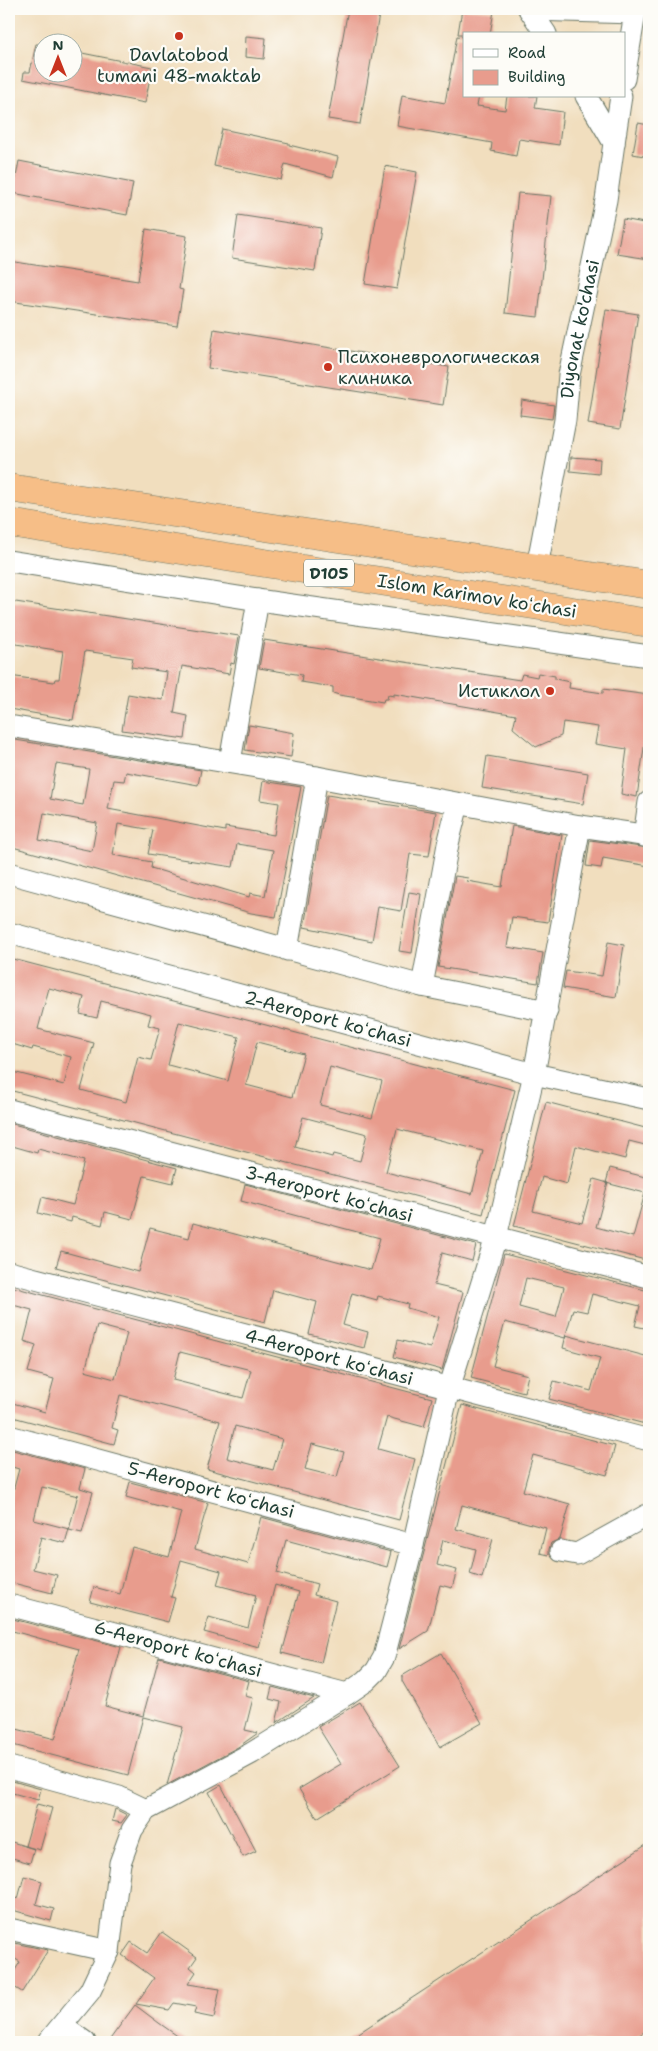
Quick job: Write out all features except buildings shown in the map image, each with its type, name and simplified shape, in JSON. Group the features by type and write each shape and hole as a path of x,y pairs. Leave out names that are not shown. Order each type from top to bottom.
{"highway":[{"name":"Islom Karimov koʻchasi","path":"9,488 649,585"},
{"name":"Islom Karimov koʻchasi","path":"9,523 649,623"}],"street":[{"path":"530,9 545,32"},
{"path":"530,9 635,13 626,67"},
{"path":"587,98 614,143"},
{"name":"Diyonat ko'chasi","path":"536,567 565,420 569,375 606,200 622,98"},
{"path":"9,561 258,600 649,656"},
{"path":"230,762 258,600"},
{"path":"9,726 230,762 580,826 647,836 649,802"},
{"path":"287,950 317,777"},
{"path":"422,986 448,844 458,804"},
{"path":"48,2042 90,1991 109,1951 120,1863 132,1830 146,1810 252,1752 347,1694 366,1681 376,1671 384,1657 413,1544 449,1389 496,1237 547,1011 580,826"},
{"path":"9,873 422,986 547,1011"},
{"name":"2-Aeroport koʻchasi","path":"9,933 534,1074 649,1099"},
{"name":"3-Aeroport koʻchasi","path":"9,1110 649,1277"},
{"name":"4-Aeroport koʻchasi","path":"9,1272 649,1440"},
{"name":"5-Aeroport koʻchasi","path":"9,1436 413,1544"},
{"path":"561,1551 577,1554 649,1514"},
{"name":"6-Aeroport koʻchasi","path":"9,1605 347,1694"},
{"path":"9,1767 119,1797 146,1810"},
{"path":"9,1929 109,1951"},
{"path":"62,2026 85,2042"}],"place":[{"name":"Davlatobod tumani 48-maktab","path":"179,36"},
{"name":"Психоневрологическая клиника","path":"328,367"},
{"name":"Истиклол","path":"550,691"}]}
